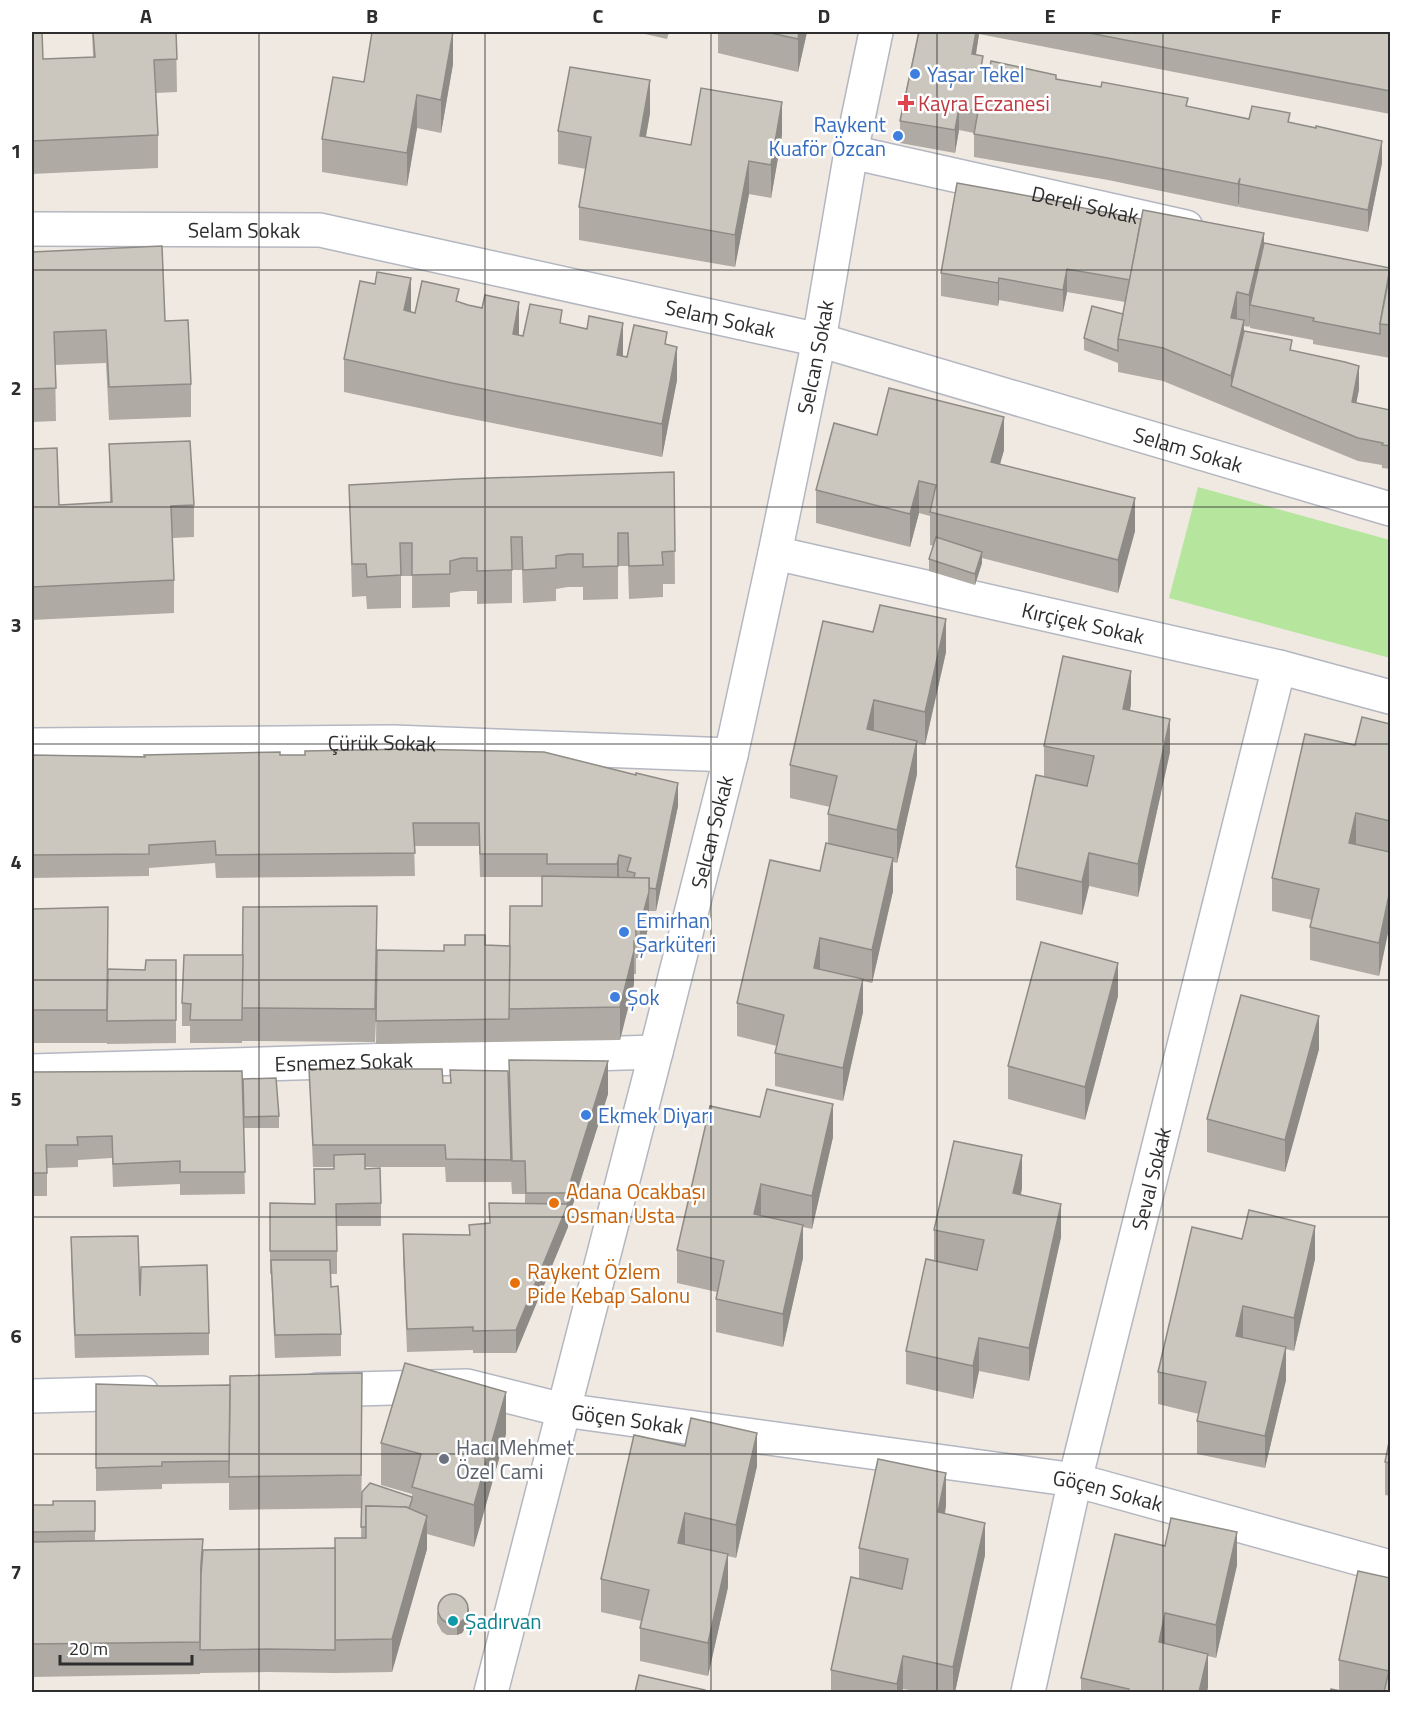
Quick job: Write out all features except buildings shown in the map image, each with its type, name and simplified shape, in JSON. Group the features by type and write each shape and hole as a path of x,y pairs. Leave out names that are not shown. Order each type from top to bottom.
{"street":[{"name":"Selcan Sokak","path":"491,1692 731,755 819,340 851,152 876,32"},
{"name":"Dereli Sokak","path":"851,152 1218,234"},
{"name":"Selam Sokak","path":"32,229 320,230 819,340 1390,509"},
{"name":"Kırçiçek Sokak","path":"775,553 1279,667 1390,697"},
{"name":"Seval Sokak","path":"1028,1692 1075,1480 1279,667"},
{"name":"Çürük Sokak","path":"32,745 393,742 731,755"},
{"name":"Esnemez Sokak","path":"32,1071 656,1052"},
{"name":"Göçen Sokak","path":"291,1390 467,1386 563,1410 1075,1480 1390,1566"},
{"path":"32,1396 173,1393"}],"green space":[{"path":"1198,487 1390,540 1390,658 1169,598"}],"place":[{"name":"Yaşar Tekel","path":"915,74"},
{"name":"Kayra Eczanesi","path":"906,103"},
{"name":"Raykent Kuaför Özcan","path":"898,136"},
{"name":"Emirhan Şarküteri","path":"624,932"},
{"name":"Şok","path":"615,997"},
{"name":"Ekmek Diyarı","path":"586,1115"},
{"name":"Adana Ocakbaşı Osman Usta","path":"554,1203"},
{"name":"Raykent Özlem Pide Kebap Salonu","path":"515,1283"},
{"name":"Hacı Mehmet Özel Cami","path":"444,1459"},
{"name":"Şadırvan","path":"453,1621"}]}
